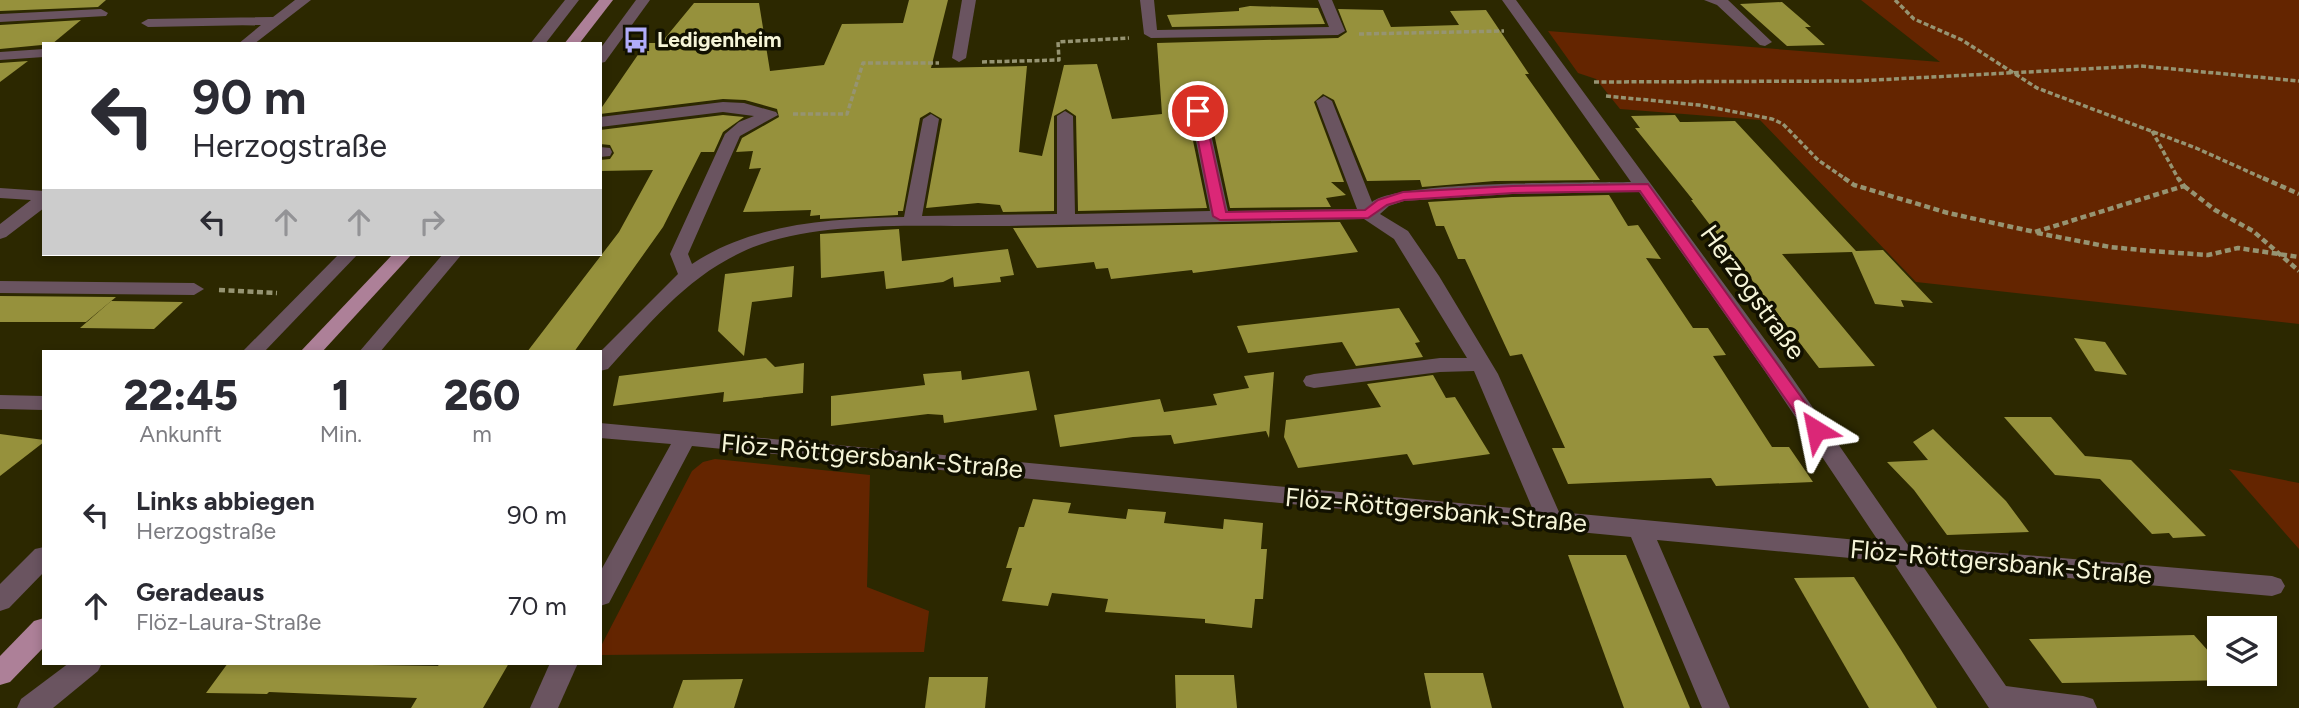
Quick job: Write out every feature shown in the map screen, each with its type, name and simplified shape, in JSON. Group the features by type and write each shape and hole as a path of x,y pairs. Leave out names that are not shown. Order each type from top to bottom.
{"main road":[{"path":"573,42 606,0"},
{"path":"312,350 401,256"},
{"path":"0,674 42,631"}],"street":[{"path":"249,42 304,0"},
{"path":"539,42 572,0"},
{"path":"602,56 643,0"},
{"path":"958,58 969,0"},
{"path":"1147,0 1151,34 1338,31 1325,0"},
{"name":"Herzogstraße","path":"1509,0 1902,554 2001,703"},
{"path":"1710,0 1721,1 1765,42"},
{"path":"0,18 102,13"},
{"path":"148,23 276,21"},
{"path":"0,56 42,53"},
{"path":"1324,101 1368,214"},
{"path":"602,122 723,107 744,108 770,115"},
{"path":"1198,111 1220,216"},
{"path":"688,276 679,254 733,134 745,125 770,115"},
{"path":"1065,116 1066,220"},
{"path":"912,222 931,119"},
{"path":"1368,214 1382,202 1403,196 1643,187"},
{"path":"0,193 42,198"},
{"path":"0,233 42,200"},
{"path":"602,362 688,276 728,252 778,233 840,224 1368,214 1391,228 1410,245 1481,364 1550,521"},
{"path":"254,350 347,256"},
{"path":"371,350 451,256"},
{"path":"0,287 194,289"},
{"path":"1314,381 1440,365 1481,364"},
{"path":"0,402 42,403"},
{"name":"Flöz-Röttgersbank-Straße","path":"602,430 1902,554 2272,586"},
{"path":"602,592 685,439"},
{"path":"1640,528 1716,708"},
{"path":"0,601 42,558"},
{"path":"31,708 60,688 86,665"},
{"path":"544,708 563,665"},
{"path":"2001,703 2083,708"}],"path":[{"path":"1895,0 1914,19 1970,45 2037,88 2152,131 2299,194"},
{"path":"1338,31 1347,34 1531,30"},
{"path":"770,115 847,114 863,63 947,62 958,58 980,62 1059,60 1058,43 1151,34"},
{"path":"1572,88 1830,82 2141,66 2299,81"},
{"path":"1572,88 1772,118 1783,124 1818,160 1854,185 1948,213 2110,247 2208,255 2238,248 2299,257"},
{"path":"2152,131 2167,155 2172,171 2184,186 2216,210 2253,231 2299,271"},
{"path":"2035,232 2184,186"},
{"path":"194,289 310,294"}],"shaded area":[{"path":"1861,0 2299,0 2299,324 1916,282 1760,120 1620,109 1596,79 1578,73 1548,31 1940,62"},
{"path":"715,459 870,475 867,587 929,611 924,652 602,655 602,644 692,471 703,462"},
{"path":"2229,469 2299,483 2299,549"}],"building":[{"path":"0,0 106,0 98,7 0,11"},
{"path":"909,0 948,0 931,68 1027,66 1019,152 1042,156 1064,65 1097,64 1112,119 1162,114 1157,43 1338,38 1347,32 1338,9 1383,10 1391,27 1459,25 1450,11 1486,10 1529,74 1525,74 1600,180 1495,181 1422,187 1420,180 1367,181 1334,100 1323,94 1314,102 1344,182 1331,182 1346,195 1326,198 1331,207 1230,208 1209,110 1197,104 1187,112 1207,208 1078,211 1076,116 1066,109 1054,116 1054,211 1003,212 1000,205 978,203 926,208 942,119 930,112 920,118 903,211 898,211 898,215 820,219 820,215 810,216 811,210 743,212 761,168 749,169 753,151 736,152 742,138 779,117 777,109 745,100 723,99 602,114 602,107 646,43 661,43 694,3 759,3 770,71 824,65 842,24 903,23"},
{"path":"1782,2 1811,27 1805,27 1825,45 1787,46 1740,4"},
{"path":"1239,8 1318,8 1325,24 1172,27 1167,15 1239,11"},
{"path":"81,20 54,42 0,49 0,25"},
{"path":"28,61 0,82 0,63"},
{"path":"723,115 744,117 723,132 714,152 701,152 663,227 575,350 529,350 619,232 653,170 602,171 602,160 610,159 614,153 610,145 602,144 602,130"},
{"path":"1675,115 1680,122 1735,121 1856,251 1883,250 1933,303 1901,300 1904,307 1875,304 1852,252 1782,254 1875,366 1819,368 1693,200 1635,128 1640,128 1631,116"},
{"path":"1609,195 1628,226 1638,225 1661,259 1646,258 1693,328 1708,328 1726,355 1713,356 1772,447 1789,447 1813,482 1716,486 1711,478 1568,484 1552,448 1565,448 1522,354 1510,356 1465,259 1458,259 1444,226 1436,226 1428,202"},
{"path":"1340,222 1358,252 1193,273 1192,270 1111,279 1108,268 1096,269 1094,262 1037,268 1013,228"},
{"path":"899,229 902,261 1008,249 1014,275 1000,277 1001,282 954,287 953,277 943,282 886,289 884,271 821,278 820,234"},
{"path":"794,266 792,297 752,302 744,356 718,331 725,274"},
{"path":"0,296 116,297 86,322 0,322"},
{"path":"111,301 183,302 154,329 80,328"},
{"path":"1399,308 1420,342 1415,343 1423,357 1356,366 1342,342 1248,353 1237,326"},
{"path":"2074,338 2105,342 2127,375 2095,371"},
{"path":"766,358 775,367 804,363 803,393 723,402 724,392 613,406 619,376"},
{"path":"961,371 962,380 1029,371 1037,410 944,423 943,415 928,414 831,426 831,396 925,385 923,374"},
{"path":"1274,372 1269,438 1266,431 1174,444 1171,435 1060,447 1054,415 1160,399 1164,412 1217,405 1213,394 1249,388 1244,376"},
{"path":"1433,375 1446,398 1455,397 1490,454 1413,465 1407,454 1298,468 1284,437 1286,420 1381,407 1367,384"},
{"path":"2004,417 2051,417 2085,456 2131,460 2206,536 2173,538 2169,533 2152,534 2100,479 2055,475"},
{"path":"1933,429 2006,501 2029,532 1947,535 1914,490 1887,462 1928,460 1913,442"},
{"path":"0,434 42,440 42,444 0,476"},
{"path":"1033,499 1071,503 1068,513 1126,519 1128,509 1166,512 1164,523 1223,529 1224,519 1263,523 1261,549 1267,549 1263,599 1255,599 1252,628 1205,623 1205,619 1105,612 1108,599 1052,593 1048,606 1002,601 1012,568 1006,568 1019,527 1024,527"},
{"path":"1568,555 1626,555 1690,708 1624,708"},
{"path":"1854,577 1937,708 1869,708 1794,578"},
{"path":"2194,635 2207,650 2207,680 2062,683 2029,639"},
{"path":"227,665 508,665 483,708 411,708 417,698 269,692 206,693"},
{"path":"1424,673 1483,673 1492,708 1431,708"},
{"path":"1175,675 1234,675 1237,708 1176,708"},
{"path":"929,677 988,677 985,708 925,708"},
{"path":"743,679 734,708 673,708 683,680"}],"place":[{"name":"Ledigenheim","path":"636,40"}],"route":[{"path":"1198,111 1220,216 1368,214 1382,202 1403,196 1643,187 1816,430"}]}
